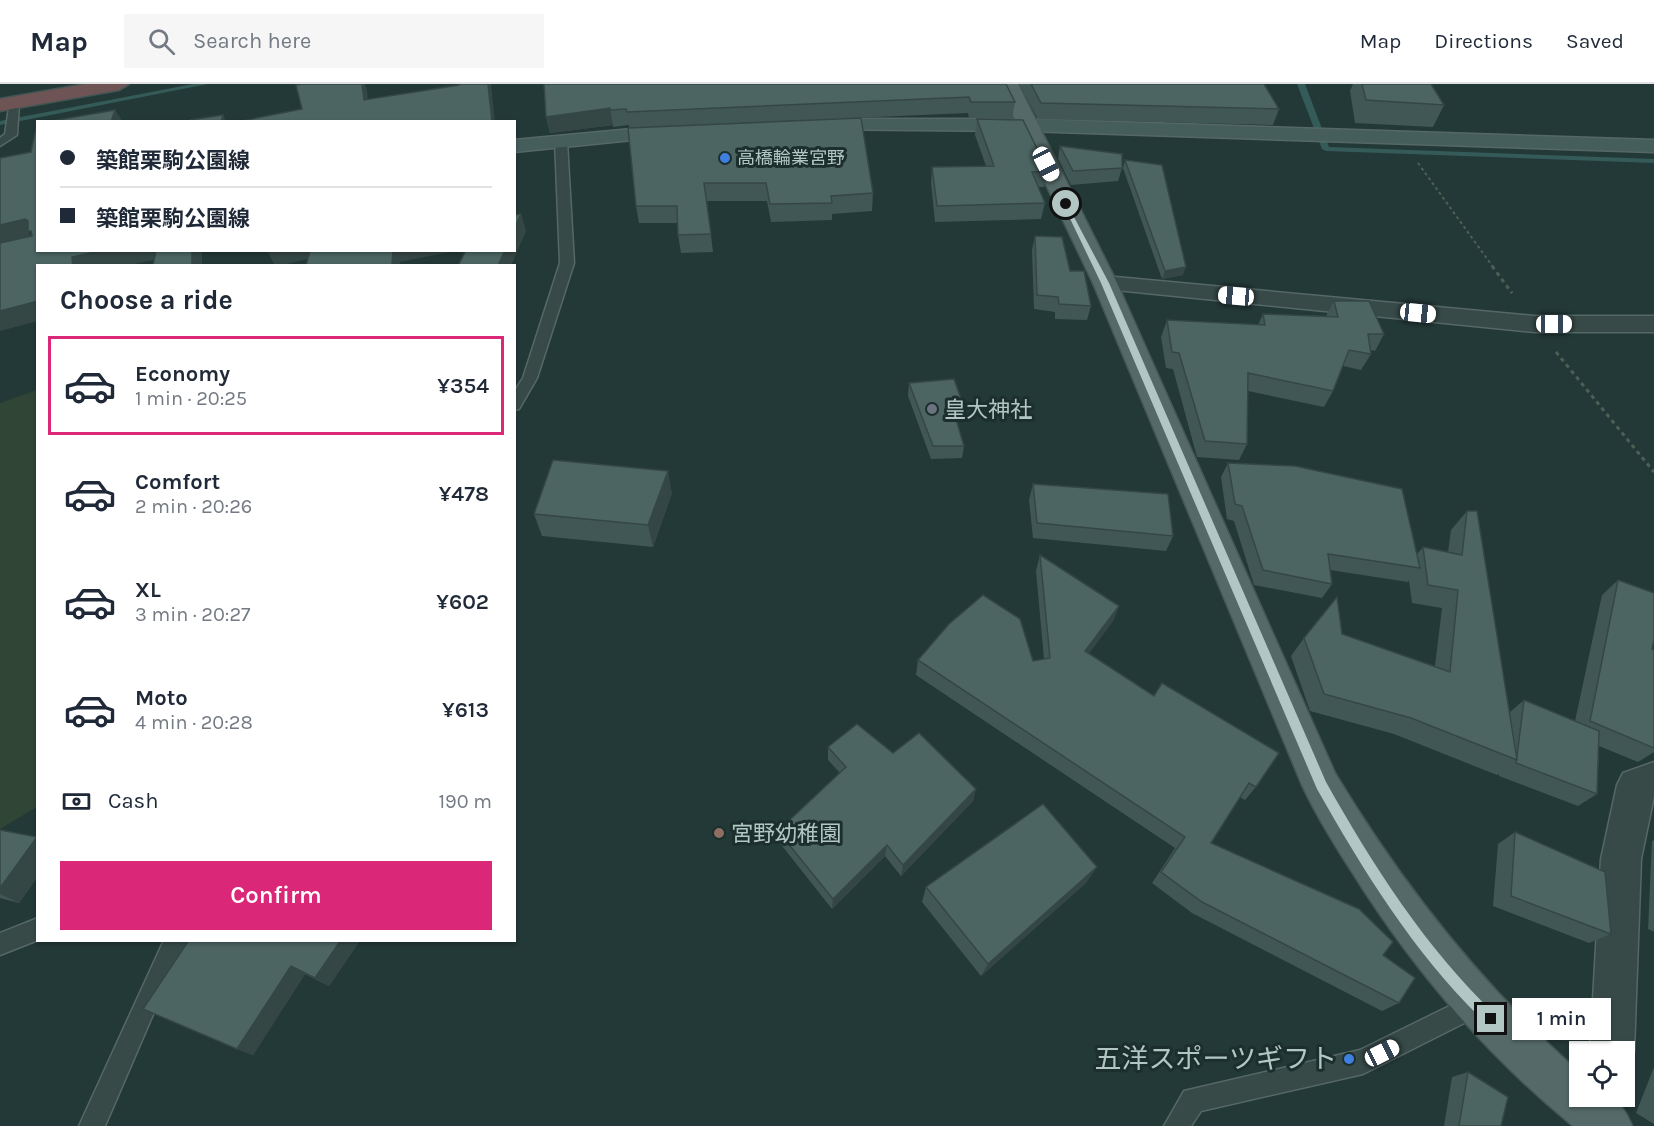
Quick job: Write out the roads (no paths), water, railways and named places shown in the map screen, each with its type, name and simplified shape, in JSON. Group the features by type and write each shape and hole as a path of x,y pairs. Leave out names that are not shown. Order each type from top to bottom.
{"highway":[{"path":"10,107 119,84"}],"main road":[{"path":"1008,84 1105,283 1321,785 1355,845 1397,909 1476,1005 1583,1106 1609,1116"}],"street":[{"path":"799,125 1027,125 1654,146"},
{"path":"516,146 622,134 693,130"},
{"path":"1105,283 1534,324 1654,324"},
{"path":"1613,1041 1621,860 1636,784 1654,778"}],"lane":[{"path":"0,143 11,135 10,107"},
{"path":"516,402 530,378 567,263 561,141"},
{"path":"0,944 36,930"},
{"path":"92,1126 165,960 176,942"},
{"path":"1177,1126 1193,1100 1363,1062 1476,1005"}],"waterway":[{"path":"0,123 204,84"},
{"path":"1301,84 1326,149 1654,161"}],"place":[{"name":"高橋輪業宮野","path":"725,158"},
{"name":"皇大神社","path":"932,409"},
{"name":"宮野幼稚園","path":"719,833"},
{"name":"五洋スポーツギフト","path":"1349,1059"}]}
